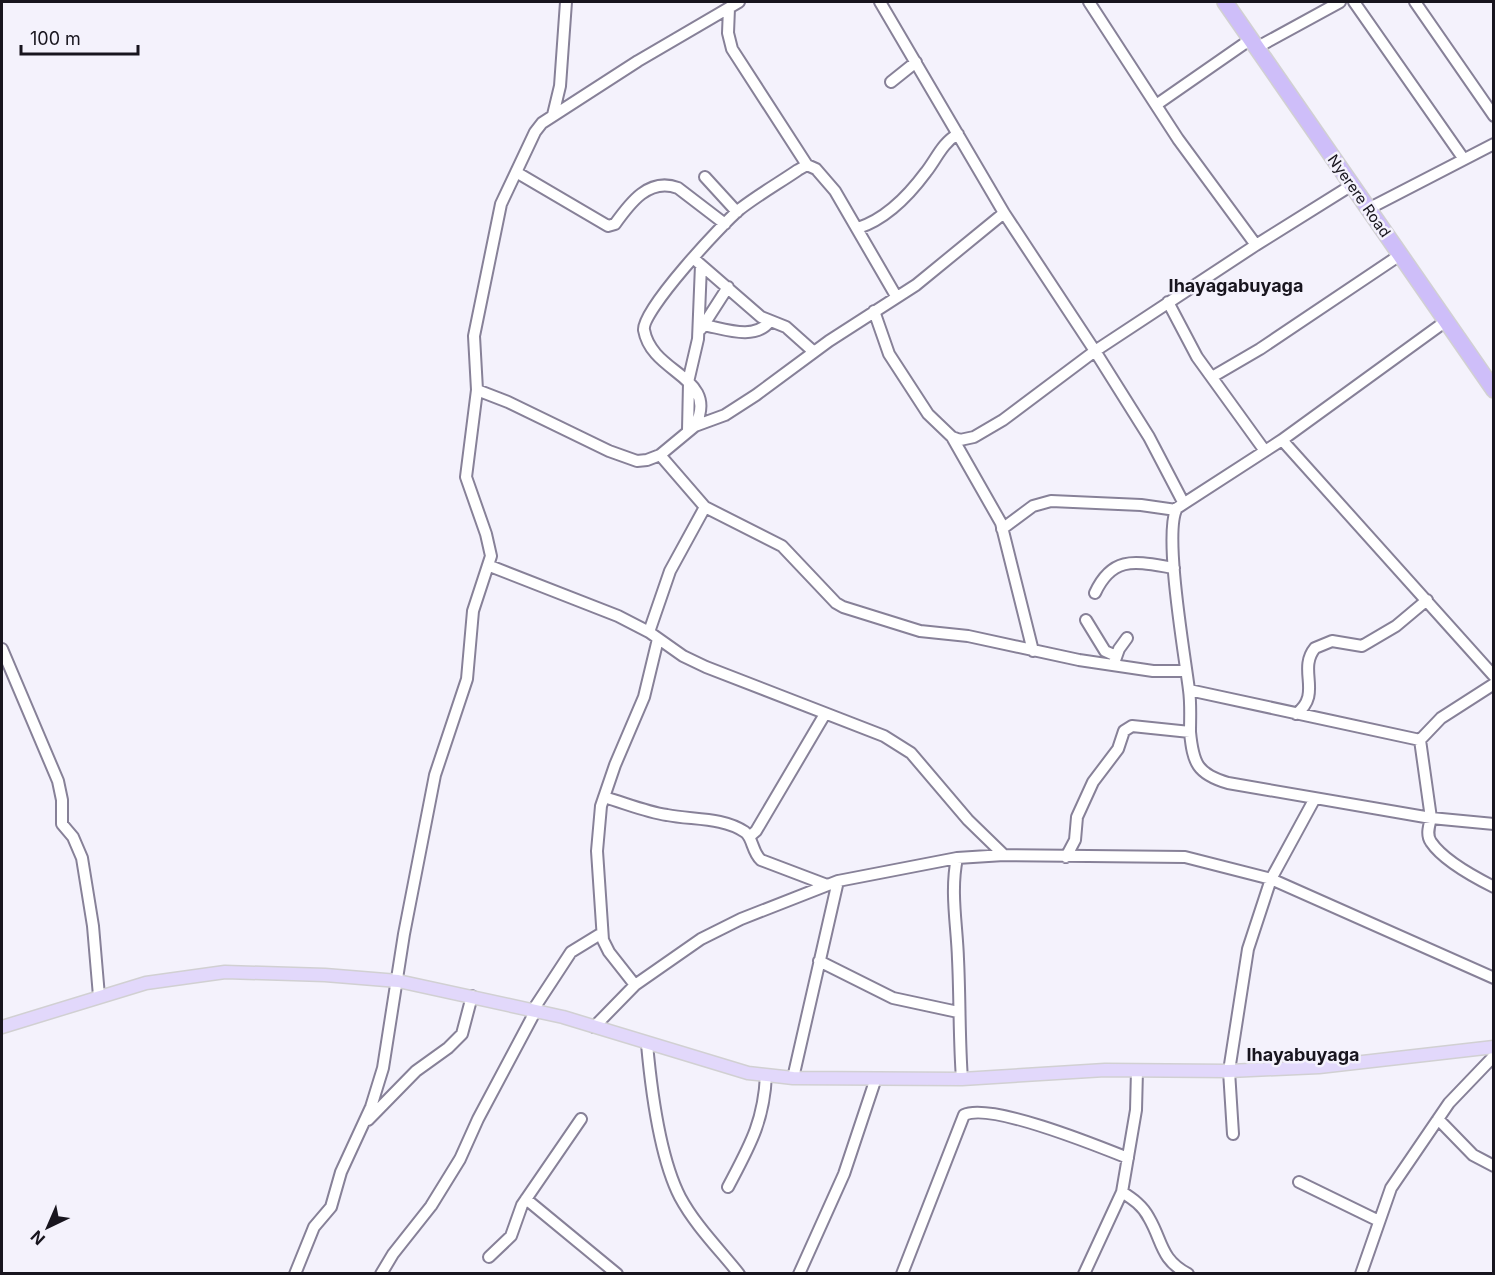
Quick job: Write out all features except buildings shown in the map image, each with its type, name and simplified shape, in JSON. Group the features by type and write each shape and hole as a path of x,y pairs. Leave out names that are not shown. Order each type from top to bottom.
{"highway":[{"name":"Nyerere Road","path":"1225,2 1494,390"}],"main road":[{"path":"2,1027 146,983 225,972 325,975 398,981 535,1010 748,1073 793,1078 962,1079 1137,1070 1229,1071 1319,1067 1494,1047"}],"street":[{"path":"553,115 560,86 566,2"},
{"path":"880,2 1004,213 1149,437 1179,506 1173,522 1174,568 1189,690 1192,751 1198,767 1214,779 1314,800 1431,818 1494,824"},
{"path":"1089,2 1156,105 1256,244"},
{"path":"1156,105 1253,44 1340,2"},
{"path":"1354,2 1463,158"},
{"path":"1415,2 1494,116"},
{"path":"295,1274 314,1227 331,1207 341,1172 363,1126 383,1068 404,934 435,775 467,680 473,611 490,566 491,556 486,534 466,477 477,390 474,336 501,204 534,132 553,115 734,5"},
{"path":"734,5 728,33 732,49 807,165 816,169 836,191 896,296"},
{"path":"891,82 916,62"},
{"path":"858,228 879,219 897,204 926,173 943,145 958,134"},
{"path":"1368,208 1494,144"},
{"path":"688,382 661,360 644,328 655,305 697,261 737,212 807,165"},
{"path":"516,172 608,225 615,224 639,194 648,189 670,185 678,188 725,224"},
{"path":"705,177 737,212"},
{"path":"952,437 966,440 984,432 1095,351 1168,302 1352,185"},
{"path":"477,390 508,402 609,452 637,461 660,455 691,428 725,415 950,259 1004,213"},
{"path":"1212,377 1260,349 1400,255"},
{"path":"697,261 761,317 786,327 814,352"},
{"path":"691,428 688,382 701,329 697,261"},
{"path":"701,329 728,287"},
{"path":"1168,302 1183,334 1265,451"},
{"path":"874,311 889,354 928,414 952,437 1002,529 1033,651"},
{"path":"701,329 754,333 763,329 770,321"},
{"path":"1002,529 1033,506 1051,501 1179,506 1282,440 1446,321"},
{"path":"1282,440 1494,676"},
{"path":"660,455 705,507 782,546 836,603 843,607 920,630 968,636 1033,651 1115,661 1153,671 1185,670"},
{"path":"649,632 670,571 705,507"},
{"path":"1095,593 1104,576 1120,564 1149,564 1174,568"},
{"path":"490,566 593,606 649,632 683,656 706,667 884,736 911,753 968,820 1004,855"},
{"path":"1296,714 1302,709 1310,695 1308,666 1315,648 1332,641 1362,646 1396,626 1427,600"},
{"path":"1086,620 1105,651 1115,661"},
{"path":"1115,661 1127,638"},
{"path":"635,985 609,952 602,933 602,894 597,851 604,797 644,697 658,639"},
{"path":"2,649 26,700 58,781 62,800 62,824 74,837 81,858 93,926 99,996"},
{"path":"1420,740 1441,718 1494,684"},
{"path":"1189,690 1420,740"},
{"path":"749,837 756,831 825,714"},
{"path":"1066,857 1075,840 1077,817 1093,782 1118,749 1127,727 1190,732"},
{"path":"1420,740 1431,818 1428,831 1430,841 1445,856 1494,887"},
{"path":"604,797 665,815 706,819 744,831 749,837 755,854 761,860 833,883"},
{"path":"1233,1134 1229,1071 1248,949 1271,879 1314,800"},
{"path":"594,1027 635,985 701,939 741,919 833,883 957,858 1004,855 1185,857 1271,879 1494,978"},
{"path":"957,858 953,896 958,960 962,1079"},
{"path":"793,1078 819,961 833,883"},
{"path":"381,1274 393,1254 431,1206 460,1159 478,1119 518,1048 535,1010 571,952 602,933"},
{"path":"819,961 893,998 958,1012"},
{"path":"363,1126 416,1071 448,1048 462,1034 472,996"},
{"path":"647,1044 658,1125 675,1184 695,1218 739,1274"},
{"path":"1360,1274 1391,1188 1462,1088 1489,1068 1494,1056"},
{"path":"1084,1274 1122,1192 1136,1110 1137,1070"},
{"path":"728,1188 744,1159 760,1121 766,1075"},
{"path":"799,1274 847,1165 876,1078"},
{"path":"902,1274 964,1114 973,1110 1017,1119 1091,1143 1128,1158"},
{"path":"489,1257 511,1236 526,1199 581,1119"},
{"path":"1438,1119 1473,1155 1494,1166"},
{"path":"1299,1182 1380,1221"},
{"path":"1122,1192 1146,1212 1163,1252 1175,1267 1188,1274"},
{"path":"526,1199 616,1274"}],"district":[{"name":"Ihayagabuyaga","path":"1236,286"},
{"name":"Ihayabuyaga","path":"1303,1055"}]}
